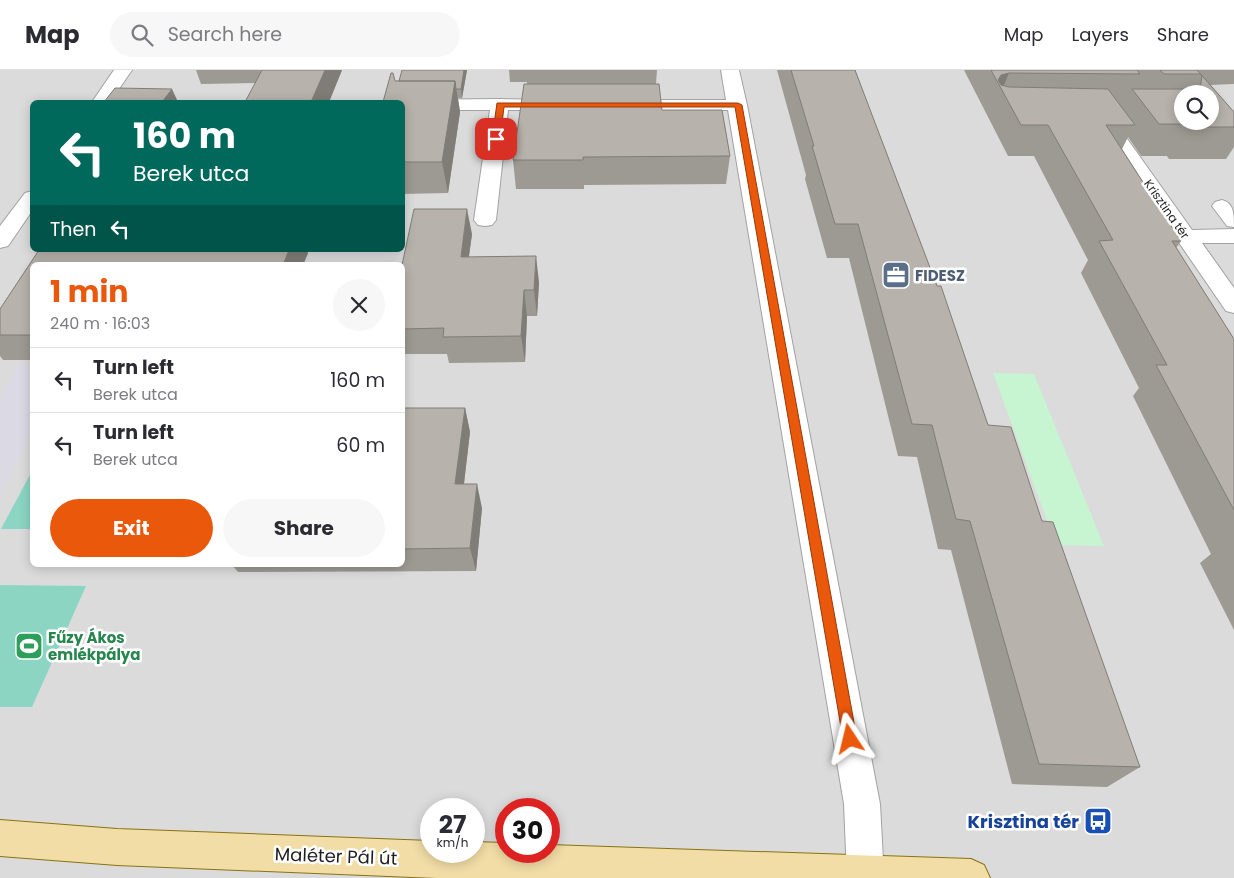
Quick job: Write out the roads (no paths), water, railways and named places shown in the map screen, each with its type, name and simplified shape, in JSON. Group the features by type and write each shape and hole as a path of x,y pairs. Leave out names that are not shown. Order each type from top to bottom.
{"main road":[{"name":"Maléter Pál út","path":"0,838 117,847 866,876 971,878"}],"street":[{"path":"103,100 123,70"},
{"path":"730,70 738,105 862,804 866,876"},
{"path":"485,220 500,104"},
{"path":"405,105 579,105"},
{"path":"609,105 738,105"},
{"name":"Krisztina tér","path":"1124,113 1090,113 1186,237 1234,305"},
{"path":"0,241 30,200"},
{"path":"1186,237 1234,236"}],"place":[{"name":"FIDESZ","path":"896,275"},
{"name":"Fűzy Ákos emlékpálya","path":"29,646"},
{"name":"Krisztina tér","path":"1098,821"}]}
